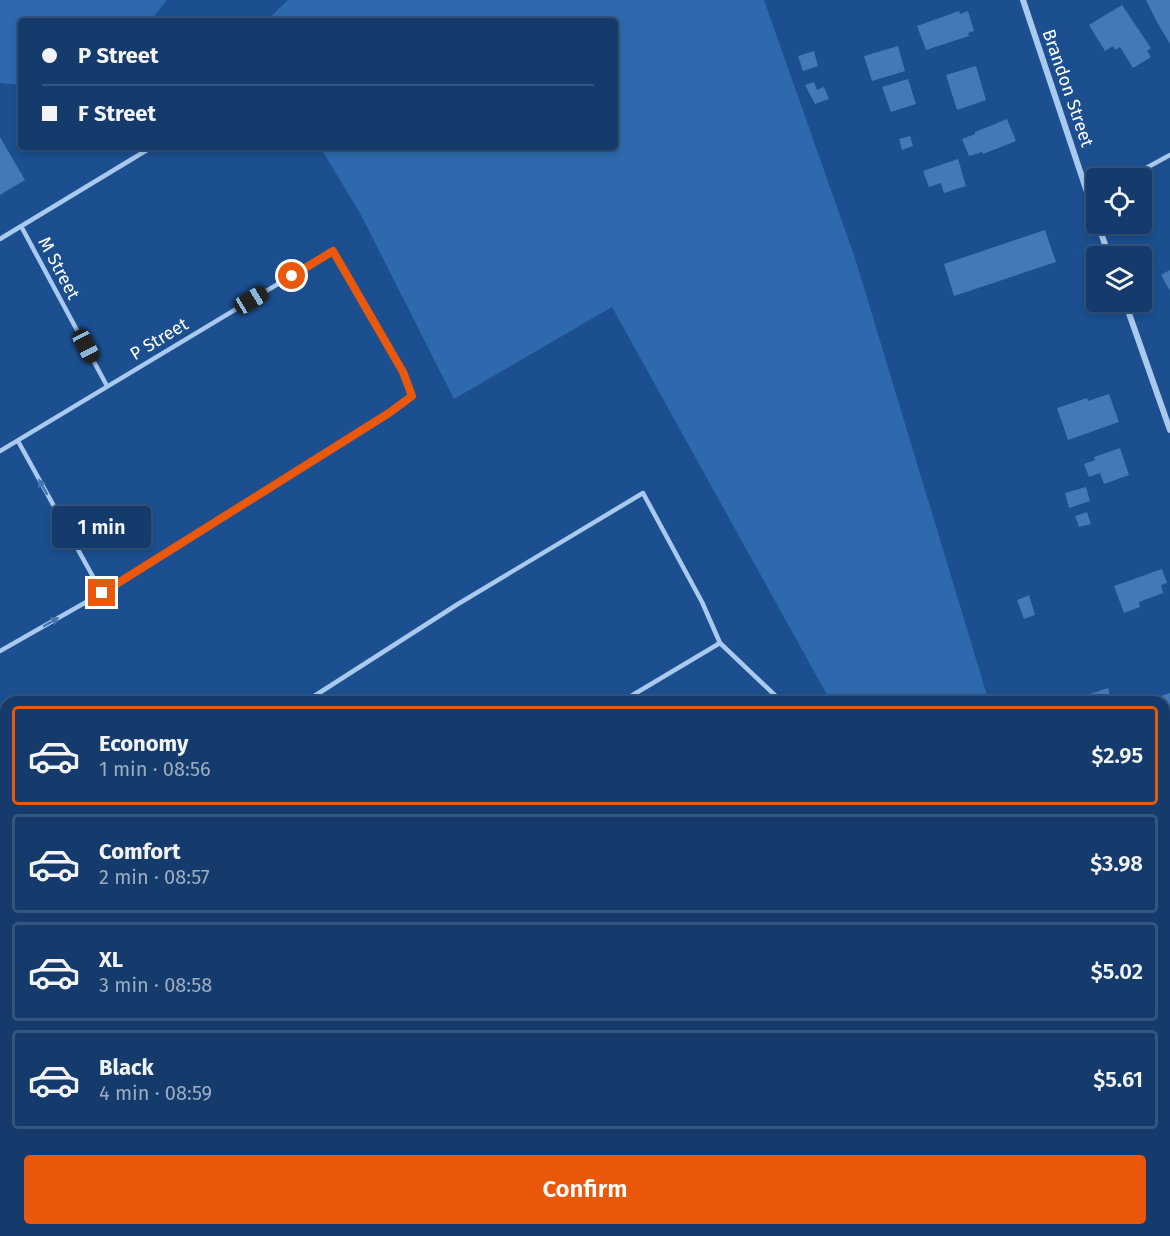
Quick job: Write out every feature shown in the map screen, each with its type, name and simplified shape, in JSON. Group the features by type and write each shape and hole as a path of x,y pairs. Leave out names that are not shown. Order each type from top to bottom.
{"street":[{"name":"Brandon Street","path":"1023,0 1086,178"},
{"path":"1129,312 1170,430"},
{"path":"1163,409 1170,405"}],"lane":[{"path":"0,239 147,150"},
{"path":"1147,168 1170,156"},
{"name":"M Street","path":"21,226 107,386"},
{"name":"P Street","path":"0,451 333,251 403,372 412,396 389,413 102,593"},
{"path":"0,651 102,593 18,441"},
{"path":"314,696 458,604 643,493 702,602 720,643 777,696"},
{"path":"631,696 720,643"}],"shaded area":[{"path":"0,0 167,0 152,18 18,18 18,85 0,83"},
{"path":"288,0 764,0 855,258 987,696 828,696 612,307 454,399 360,213 322,150 618,150 618,18 269,18"}],"building":[{"path":"1146,0 1170,0 1170,44 1157,22"},
{"path":"1122,5 1151,48 1147,51 1151,57 1133,68 1120,47 1115,50 1113,46 1105,51 1089,25"},
{"path":"959,11 960,14 968,11 974,31 968,33 969,36 926,50 917,26"},
{"path":"898,46 905,71 872,81 864,56"},
{"path":"814,51 818,66 803,71 798,56"},
{"path":"976,66 986,100 957,110 946,75"},
{"path":"908,79 916,104 891,112 882,87"},
{"path":"814,82 817,90 824,87 829,99 815,104 805,85"},
{"path":"1007,119 1016,141 983,154 982,152 969,156 962,139"},
{"path":"910,136 913,146 902,150 899,139"},
{"path":"0,137 25,180 0,195"},
{"path":"958,159 966,186 944,193 941,183 929,187 923,171"},
{"path":"1045,230 1056,262 954,296 944,264"},
{"path":"1170,270 1170,291 1161,275"},
{"path":"1109,394 1119,422 1068,440 1057,408 1087,398 1088,401"},
{"path":"1120,448 1129,475 1104,484 1100,473 1089,477 1084,464 1095,460 1094,457"},
{"path":"1086,487 1090,501 1069,508 1065,493"},
{"path":"1087,512 1091,524 1079,527 1075,516"},
{"path":"1162,569 1167,583 1161,585 1163,593 1139,602 1140,607 1124,613 1114,586"},
{"path":"1029,595 1035,615 1024,619 1017,600"},
{"path":"1108,688 1110,696 1087,696"}],"route":[{"path":"102,593 389,413 412,396 403,372 333,251 292,276"}]}
